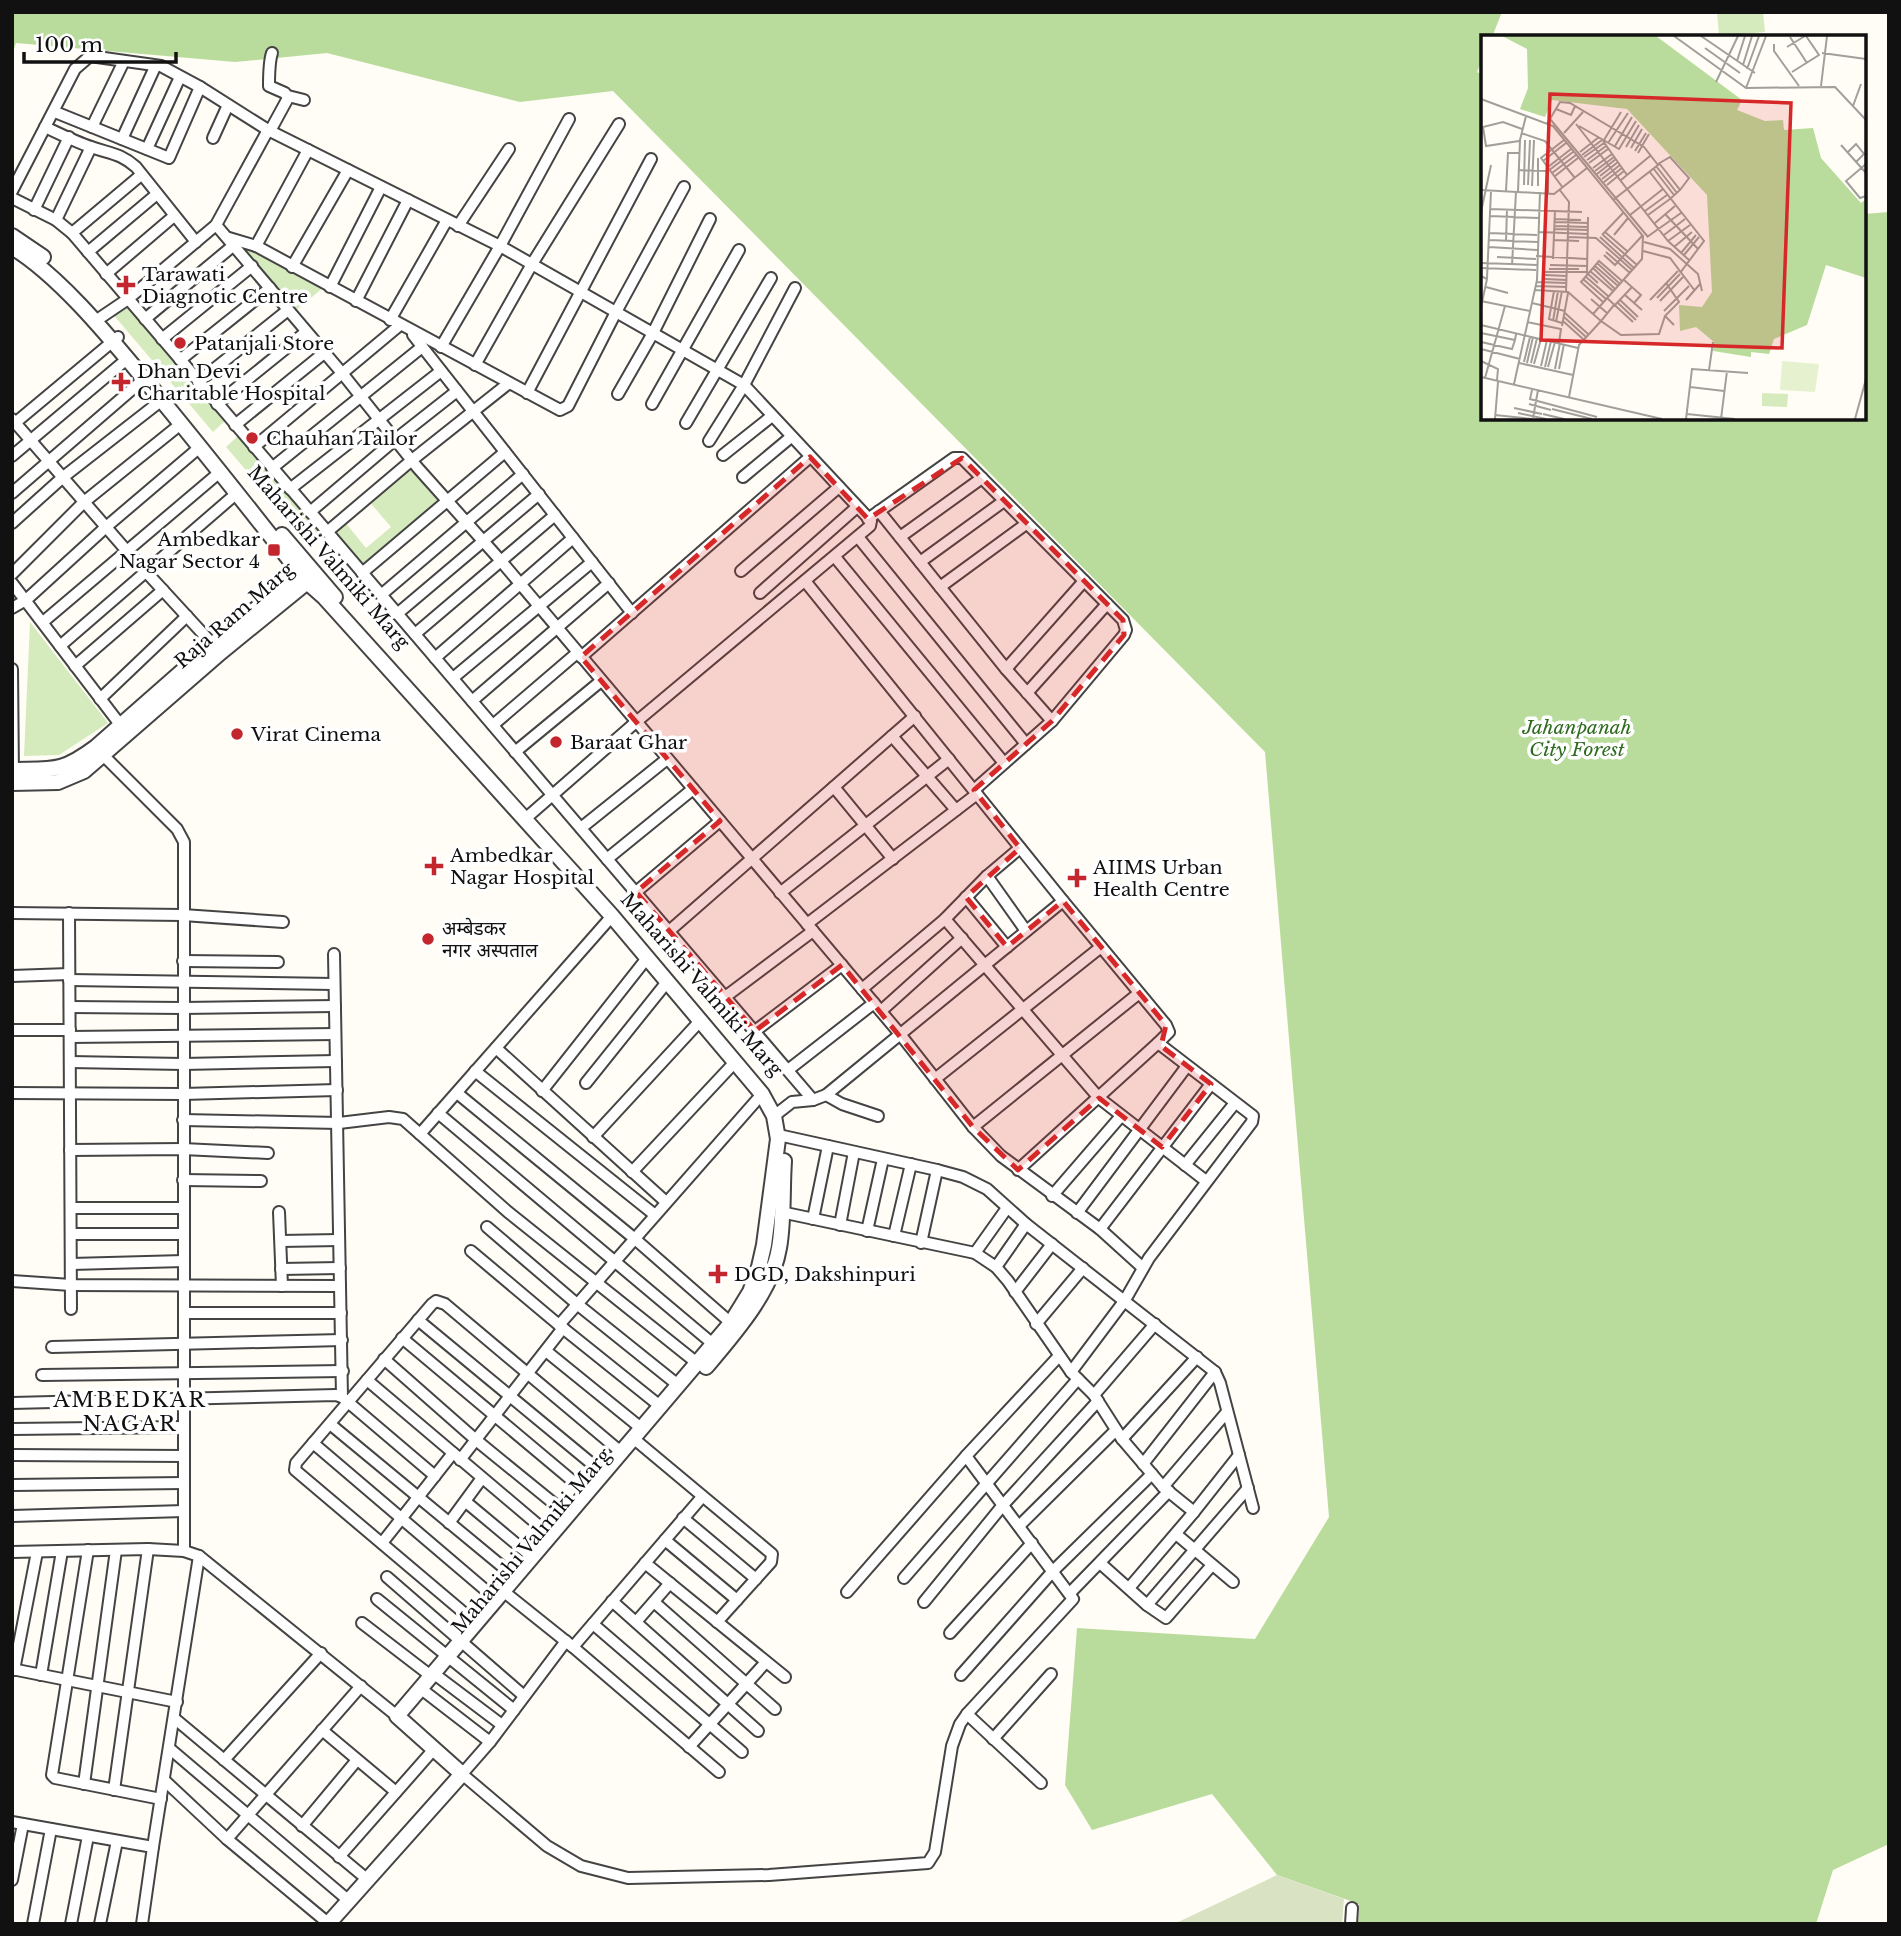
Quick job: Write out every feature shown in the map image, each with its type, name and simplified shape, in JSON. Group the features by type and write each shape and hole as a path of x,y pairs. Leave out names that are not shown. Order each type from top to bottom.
{"street":[{"path":"272,54 269,62 270,86 288,96 304,100"},
{"path":"12,191 75,69 82,61 90,57 161,66 269,130 533,264 744,385 869,519 872,523 858,537 636,722 527,817"},
{"path":"92,127 124,61"},
{"path":"122,139 155,67"},
{"path":"147,149 180,77"},
{"path":"55,112 169,158 200,87"},
{"path":"98,320 128,299 216,225 288,96"},
{"path":"214,138 229,105"},
{"path":"441,347 569,119"},
{"path":"475,365 619,124"},
{"path":"45,127 91,147 111,151 126,158 196,242"},
{"path":"34,210 69,138"},
{"path":"56,220 91,147"},
{"path":"458,226 509,149"},
{"path":"256,246 308,150"},
{"path":"527,393 651,159"},
{"path":"292,267 348,170"},
{"path":"72,233 141,175"},
{"path":"330,287 382,187"},
{"path":"232,242 256,246 556,409 565,410 684,187"},
{"path":"88,252 157,194"},
{"path":"12,198 56,220 72,233 813,1100"},
{"path":"356,301 408,200"},
{"path":"106,274 174,216"},
{"path":"618,394 653,333 709,219"},
{"path":"254,447 399,325 447,220"},
{"path":"216,225 900,1034 973,1128 1018,1170 1100,1229 1143,1268"},
{"name":"Maharishi Valmiki Marg","path":"13,242 115,339 306,575"},
{"path":"145,319 232,242"},
{"path":"652,404 739,250"},
{"path":"162,339 252,266"},
{"path":"686,423 771,278"},
{"path":"180,360 270,288"},
{"path":"709,441 744,385 795,288"},
{"path":"198,382 288,310"},
{"path":"399,325 422,346 632,612"},
{"path":"217,404 306,332"},
{"path":"115,339 14,421 126,550 217,648"},
{"name":"Maharishi Valmiki Marg","path":"115,339 127,359 306,575 527,817 770,1091 776,1114 778,1139 764,1245 750,1292 731,1322 660,1406 638,1437 621,1451 514,1577 503,1595 476,1623 464,1643"},
{"path":"272,468 422,346"},
{"path":"235,425 324,353"},
{"path":"12,456 127,359"},
{"path":"290,489 441,371"},
{"path":"12,493 144,379"},
{"path":"327,533 412,460 509,383"},
{"path":"310,512 457,391"},
{"path":"12,523 62,478 162,400"},
{"path":"723,455 772,416"},
{"path":"12,574 84,502 182,423"},
{"path":"743,477 791,437"},
{"path":"12,608 26,600 200,447"},
{"path":"362,573 505,452"},
{"path":"492,725 632,612 810,457"},
{"path":"725,997 892,859 956,810 1052,721 1124,635 1126,625 1107,604 965,461 954,458 869,519"},
{"path":"43,622 220,472"},
{"path":"381,594 523,474"},
{"path":"900,537 982,478"},
{"path":"741,571 839,487"},
{"path":"60,646 237,493"},
{"path":"397,614 539,494"},
{"path":"920,562 1004,501"},
{"path":"760,593 857,507"},
{"path":"879,511 1006,669 1052,721"},
{"path":"415,634 555,515"},
{"path":"940,587 1026,524"},
{"path":"858,537 1026,744"},
{"path":"435,658 573,538"},
{"path":"835,557 1004,763"},
{"path":"453,678 592,562"},
{"name":"Raja Ram Marg","path":"13,777 58,782 71,779 123,729 306,575"},
{"path":"805,581 1168,1028 1167,1035 1018,1170"},
{"path":"1006,669 1084,581"},
{"path":"12,583 123,729"},
{"path":"472,701 609,583"},
{"path":"75,666 163,590"},
{"path":"1027,693 1107,604"},
{"path":"100,699 187,616"},
{"path":"12,669 13,777"},
{"path":"515,752 601,681"},
{"path":"668,932 915,716"},
{"path":"892,736 956,810"},
{"path":"100,752 177,829 184,842 184,1551"},
{"path":"581,828 667,759"},
{"path":"780,892 949,759"},
{"path":"834,787 892,859"},
{"path":"607,859 693,789"},
{"name":"Maharishi Valmiki Marg","path":"400,1719 638,1437 737,1332 771,1276 779,1248 783,1127 776,1114 762,1094 527,817"},
{"path":"636,892 720,821"},
{"path":"862,989 945,919 987,876 1020,848"},
{"path":"987,876 1026,931"},
{"path":"966,897 1007,947"},
{"path":"776,1114 792,1102 813,1100 826,1095 1063,901"},
{"path":"12,913 183,915 283,922"},
{"path":"69,913 71,1308"},
{"path":"420,1134 612,916"},
{"path":"945,919 1099,1098 1206,1181"},
{"path":"788,1070 877,1007 962,938"},
{"path":"935,1079 1101,947"},
{"path":"334,954 345,1399"},
{"path":"542,1091 647,958"},
{"path":"183,961 278,962"},
{"path":"755,1031 842,965"},
{"path":"12,976 334,984"},
{"path":"586,1083 667,982"},
{"path":"973,1128 1138,994"},
{"path":"70,1007 183,1009 335,1006"},
{"path":"593,1136 700,1021"},
{"path":"12,1030 183,1036 335,1034"},
{"path":"904,1578 987,1484 1074,1376 1143,1268 1253,1120 1253,1116 1158,1043"},
{"path":"496,1048 666,1202"},
{"path":"70,1062 183,1064 336,1061"},
{"path":"632,1172 735,1062"},
{"path":"1077,1213 1187,1066"},
{"path":"475,1071 655,1215"},
{"path":"1100,1229 1210,1084"},
{"path":"12,1093 183,1094 337,1090"},
{"path":"457,1093 635,1239 731,1322"},
{"path":"382,1543 435,1476 476,1440 546,1351 577,1304 762,1094"},
{"path":"826,1095 842,1104 878,1116"},
{"path":"1185,1165 1236,1103"},
{"path":"439,1113 713,1344"},
{"path":"1052,1196 1121,1116"},
{"path":"183,1120 339,1122 396,1117 403,1119 508,1212 697,1363"},
{"path":"783,1136 937,1170 980,1185 1215,1372 1254,1508"},
{"path":"813,1219 828,1146"},
{"path":"69,1150 183,1149 268,1153"},
{"path":"840,1225 855,1152"},
{"path":"867,1231 883,1159"},
{"path":"894,1236 911,1164"},
{"path":"921,1243 937,1170"},
{"path":"183,1180 261,1181"},
{"path":"71,1208 183,1208"},
{"path":"975,1253 1007,1208"},
{"path":"279,1212 282,1286"},
{"path":"781,1212 975,1253 996,1267 1059,1356 1096,1398 1119,1434 1143,1464 1166,1489 1194,1512"},
{"path":"996,1267 1026,1224"},
{"path":"487,1227 678,1385"},
{"path":"71,1234 184,1234"},
{"path":"281,1241 339,1240"},
{"path":"1015,1292 1052,1244"},
{"path":"471,1251 660,1406"},
{"path":"71,1264 184,1261"},
{"path":"281,1269 340,1268"},
{"path":"1036,1324 1083,1268"},
{"path":"12,1281 71,1285 341,1286"},
{"path":"476,1623 295,1470 296,1463 330,1423 345,1399 367,1380 432,1304 440,1301 621,1451"},
{"path":"184,1313 341,1313"},
{"path":"418,1320 603,1473"},
{"path":"924,1602 1155,1324"},
{"path":"402,1338 587,1493"},
{"path":"52,1347 342,1340"},
{"path":"546,1351 702,1497 772,1554 771,1562 717,1622"},
{"path":"847,1592 966,1456 1059,1356"},
{"path":"1019,1527 1197,1357"},
{"path":"384,1359 476,1440 568,1515"},
{"path":"43,1375 343,1371"},
{"path":"1143,1464 1215,1372"},
{"path":"367,1380 550,1535"},
{"path":"12,1403 330,1394 345,1399 435,1476"},
{"path":"1070,1593 1166,1489 1227,1412"},
{"path":"330,1423 514,1577"},
{"path":"12,1429 184,1427"},
{"path":"313,1443 402,1518 570,1644 719,1772"},
{"path":"12,1455 184,1456"},
{"path":"1129,1588 1176,1534 1238,1455"},
{"path":"12,1552 148,1549 184,1551 199,1556 361,1686 547,1846 581,1866 628,1878 769,1875 920,1865 928,1863 935,1852 953,1746 960,1724 1073,1599 966,1456"},
{"path":"961,1675 1053,1571 1152,1474"},
{"path":"449,1523 482,1478"},
{"path":"12,1485 184,1483"},
{"path":"1147,1605 1248,1488"},
{"path":"164,1780 227,1839 328,1924 490,1742 524,1696 570,1644 593,1624 702,1497"},
{"path":"466,1502 532,1557"},
{"path":"12,1516 184,1511"},
{"path":"683,1518 756,1579"},
{"path":"1176,1534 1233,1583"},
{"path":"665,1540 737,1600"},
{"path":"950,1633 1032,1543"},
{"path":"114,1790 148,1549"},
{"path":"88,1550 52,1775 55,1778 161,1799"},
{"path":"84,1784 116,1550"},
{"path":"41,1675 62,1551"},
{"path":"37,1552 13,1670 177,1702"},
{"path":"142,1924 199,1556"},
{"path":"645,1563 785,1677"},
{"path":"1100,1563 1164,1618 1170,1616 1212,1565"},
{"path":"387,1577 524,1696"},
{"path":"636,1622 670,1583"},
{"path":"377,1599 514,1710"},
{"path":"612,1601 758,1731"},
{"path":"654,1602 775,1709"},
{"path":"362,1623 502,1725"},
{"path":"593,1624 741,1752"},
{"path":"224,1760 321,1653"},
{"path":"689,1746 766,1662"},
{"path":"993,1739 1051,1674"},
{"path":"227,1839 361,1686"},
{"path":"424,1691 490,1742"},
{"path":"967,1714 1041,1783"},
{"path":"174,1718 368,1880"},
{"path":"322,1730 396,1792"},
{"path":"169,1748 348,1900"},
{"path":"339,1857 434,1749"},
{"path":"302,1826 357,1760"},
{"path":"12,1880 18,1823 153,1847"},
{"path":"33,1924 51,1829"},
{"path":"71,1924 88,1836"},
{"path":"100,1924 117,1841"},
{"path":"1351,1924 1352,1908"}],"highlighted area":[{"path":"810,457 868,519 962,458 1123,620 1124,635 1052,721 974,790 1020,848 966,897 1007,947 1063,901 1166,1025 1161,1046 1211,1084 1162,1147 1099,1098 1018,1170 973,1127 842,965 755,1031 668,932 636,892 720,821 581,657"}],"green space":[{"name":"Jahanpanah City Forest","path":"12,12 1502,12 1493,35 1481,35 1481,63 1477,72 1481,74 1481,420 1866,420 1866,214 1889,212 1889,1844 1833,1870 1816,1924 1358,1924 1359,1904 1277,1875 1212,1794 1092,1830 1065,1785 1077,1628 1255,1639 1329,1517 1265,752 613,91 520,102 327,53 235,62 16,43 12,54"},
{"path":"1717,12 1763,12 1765,32 1719,35"},
{"path":"235,242 242,243 324,287 294,312"},
{"path":"127,301 227,419 213,432 111,312"},
{"path":"240,434 323,529 308,542 226,447"},
{"path":"412,463 445,500 362,569 331,533 344,521 366,548 391,527 368,500"},
{"path":"30,622 108,723 59,755 24,756"},
{"path":"1277,1875 1344,1899 1342,1924 1174,1924"}],"place":[{"name":"Tarawati Diagnotic Centre","path":"126,285"},
{"name":"Patanjali Store","path":"180,343"},
{"name":"Dhan Devi Charitable Hospital","path":"121,382"},
{"name":"Chauhan Tailor","path":"252,438"},
{"name":"Ambedkar Nagar Sector 4","path":"274,550"},
{"name":"Virat Cinema","path":"237,734"},
{"name":"Baraat Ghar","path":"556,742"},
{"name":"Ambedkar Nagar Hospital","path":"434,866"},
{"name":"AIIMS Urban Health Centre","path":"1077,878"},
{"name":"अम्बेडकर नगर अस्पताल","path":"428,939"},
{"name":"DGD, Dakshinpuri","path":"718,1274"}],"district":[{"name":"AMBEDKAR NAGAR","path":"130,1412"}]}
